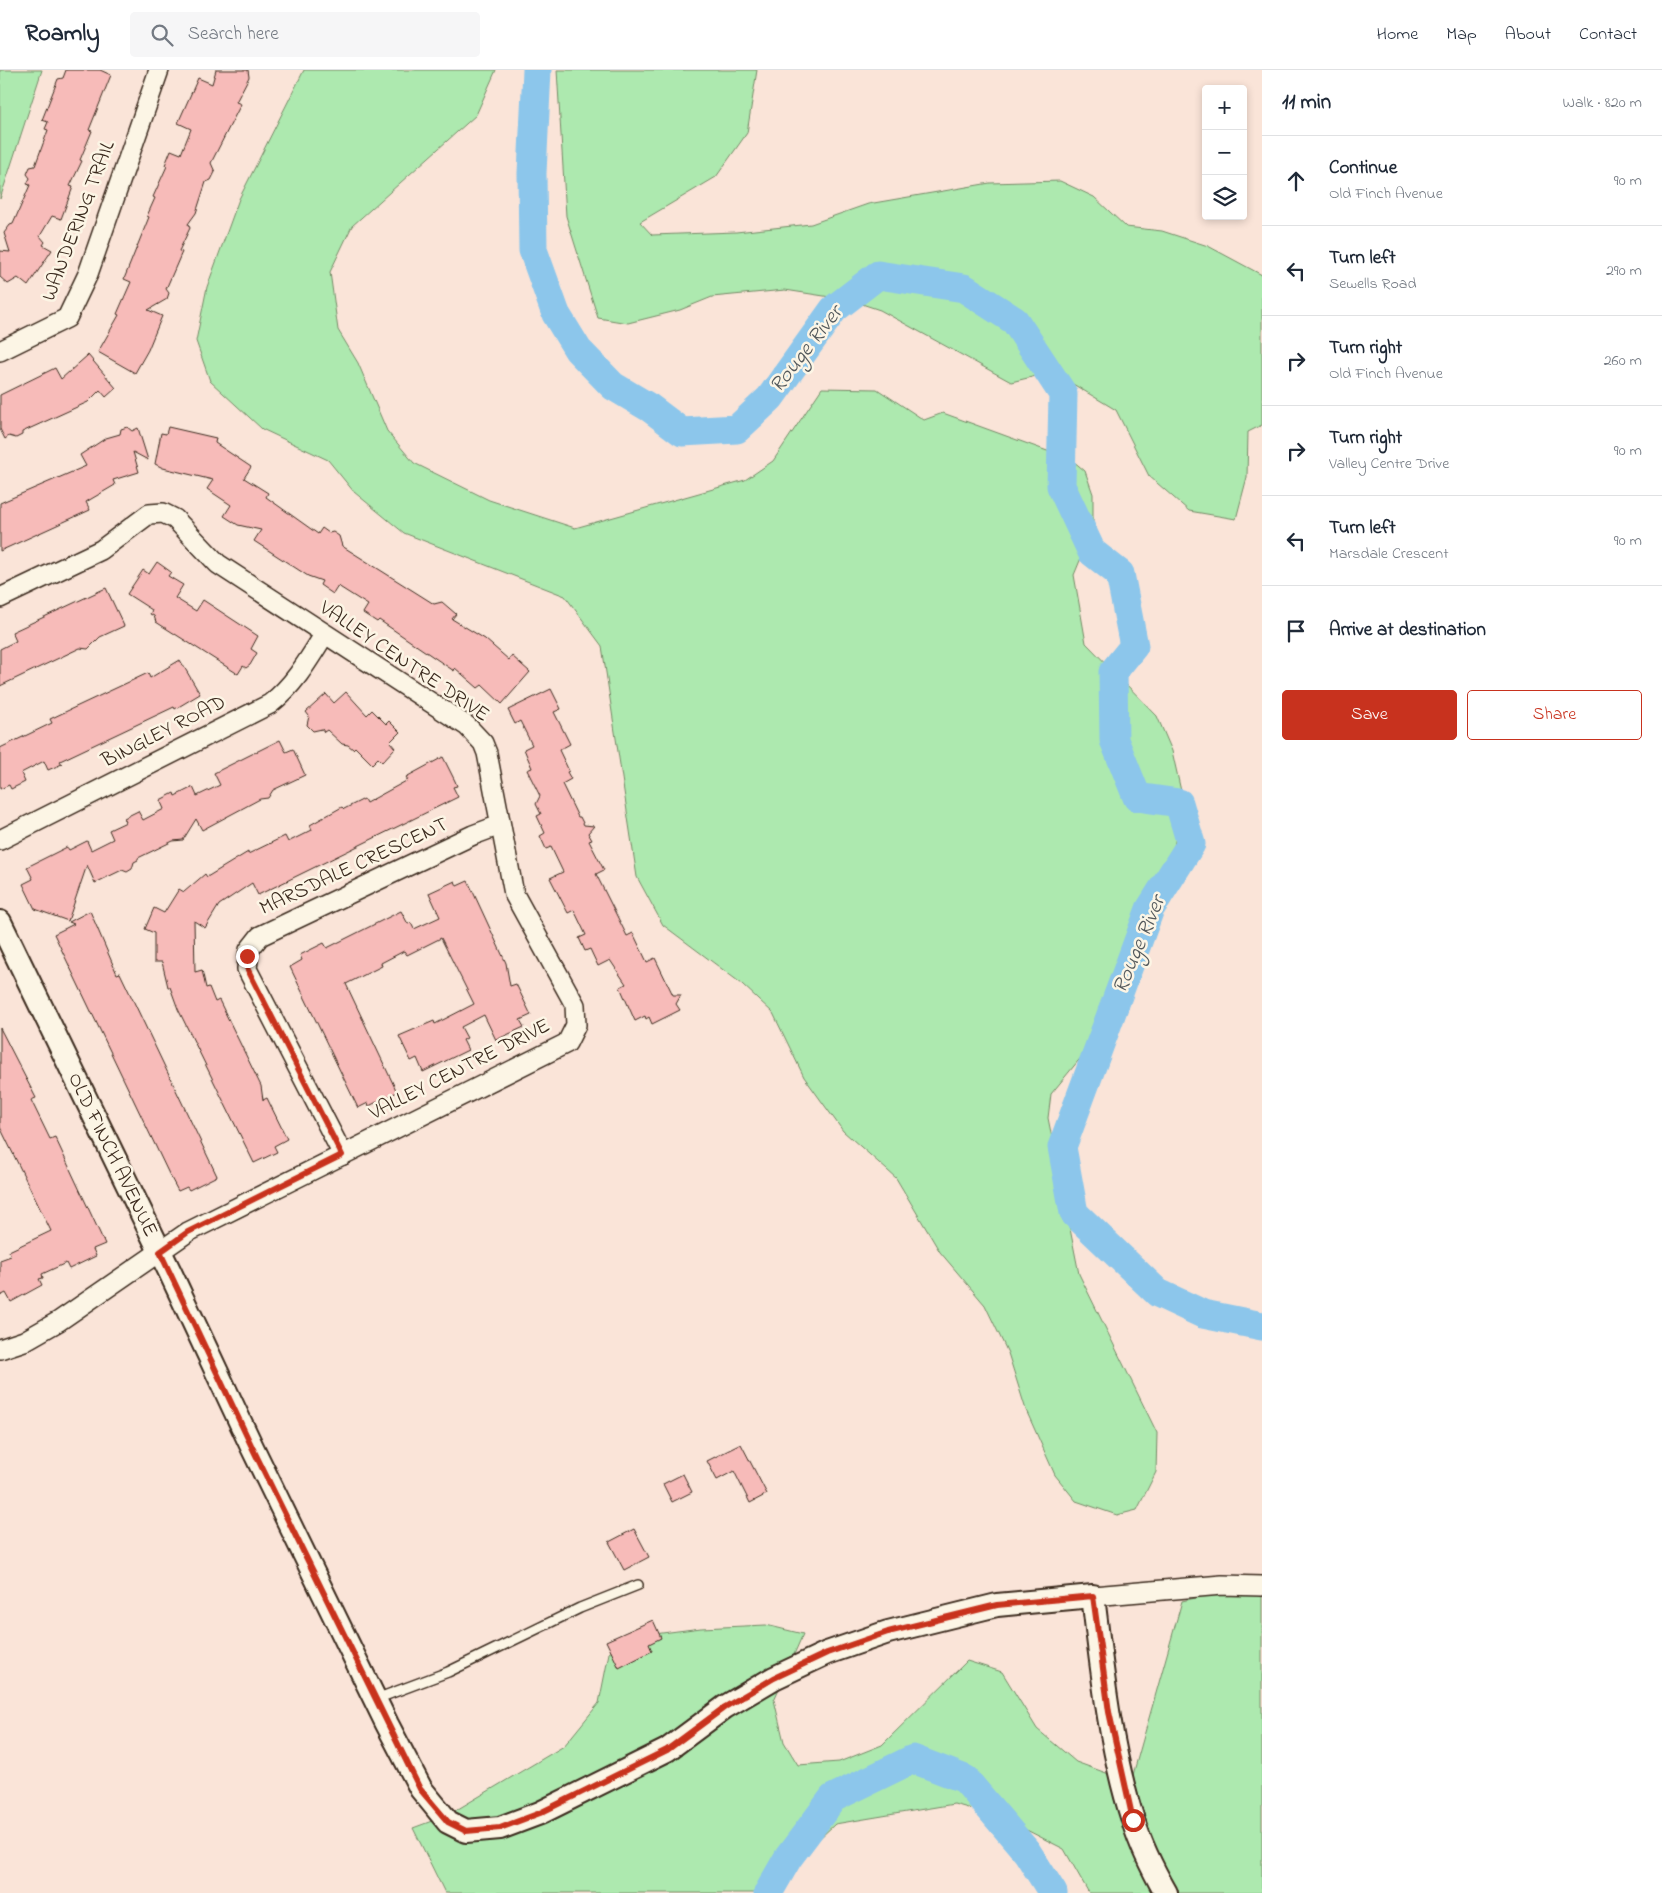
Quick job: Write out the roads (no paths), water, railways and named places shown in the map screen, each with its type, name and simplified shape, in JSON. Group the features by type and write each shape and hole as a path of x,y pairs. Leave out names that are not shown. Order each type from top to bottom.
{"street":[{"name":"WANDERING TRAIL","path":"0,351 66,318 88,274 159,70"},
{"name":"VALLEY CENTRE DRIVE","path":"0,598 101,550 149,514 162,513 175,519 218,564 475,733 483,743 487,753 514,894 575,1005 576,1025 566,1043 188,1232 59,1321 24,1341 0,1349"},
{"name":"BINGLEY ROAD","path":"0,840 270,704 285,692 297,677 324,635"},
{"name":"MARSDALE CRESCENT","path":"342,1155 247,968 248,950 260,936 500,824"},
{"name":"OLD FINCH AVENUE","path":"0,922 252,1447 420,1789 448,1822 466,1831 500,1828 540,1813 667,1750 725,1707 774,1678 827,1653 888,1632 997,1605 1093,1596"},
{"path":"1166,1893 1150,1863 1133,1820 1109,1712 1093,1596 1222,1585 1262,1586"}],"lane":[{"path":"376,1700 448,1672 580,1608 638,1585"}],"waterway":[{"name":"Rouge River","path":"537,70 532,173 533,250 556,314 578,350 613,386 650,408 682,432 737,429 770,398 834,309 878,275 964,288 1015,321 1063,394 1061,486 1092,552 1120,574 1134,646 1113,672 1114,740 1137,797 1179,803 1191,844 1150,909 1062,1147 1074,1213 1158,1293 1203,1314 1262,1326"},
{"name":"Rouge River","path":"768,1893 788,1858 833,1798 913,1759 965,1779 1027,1852 1053,1893"}]}
